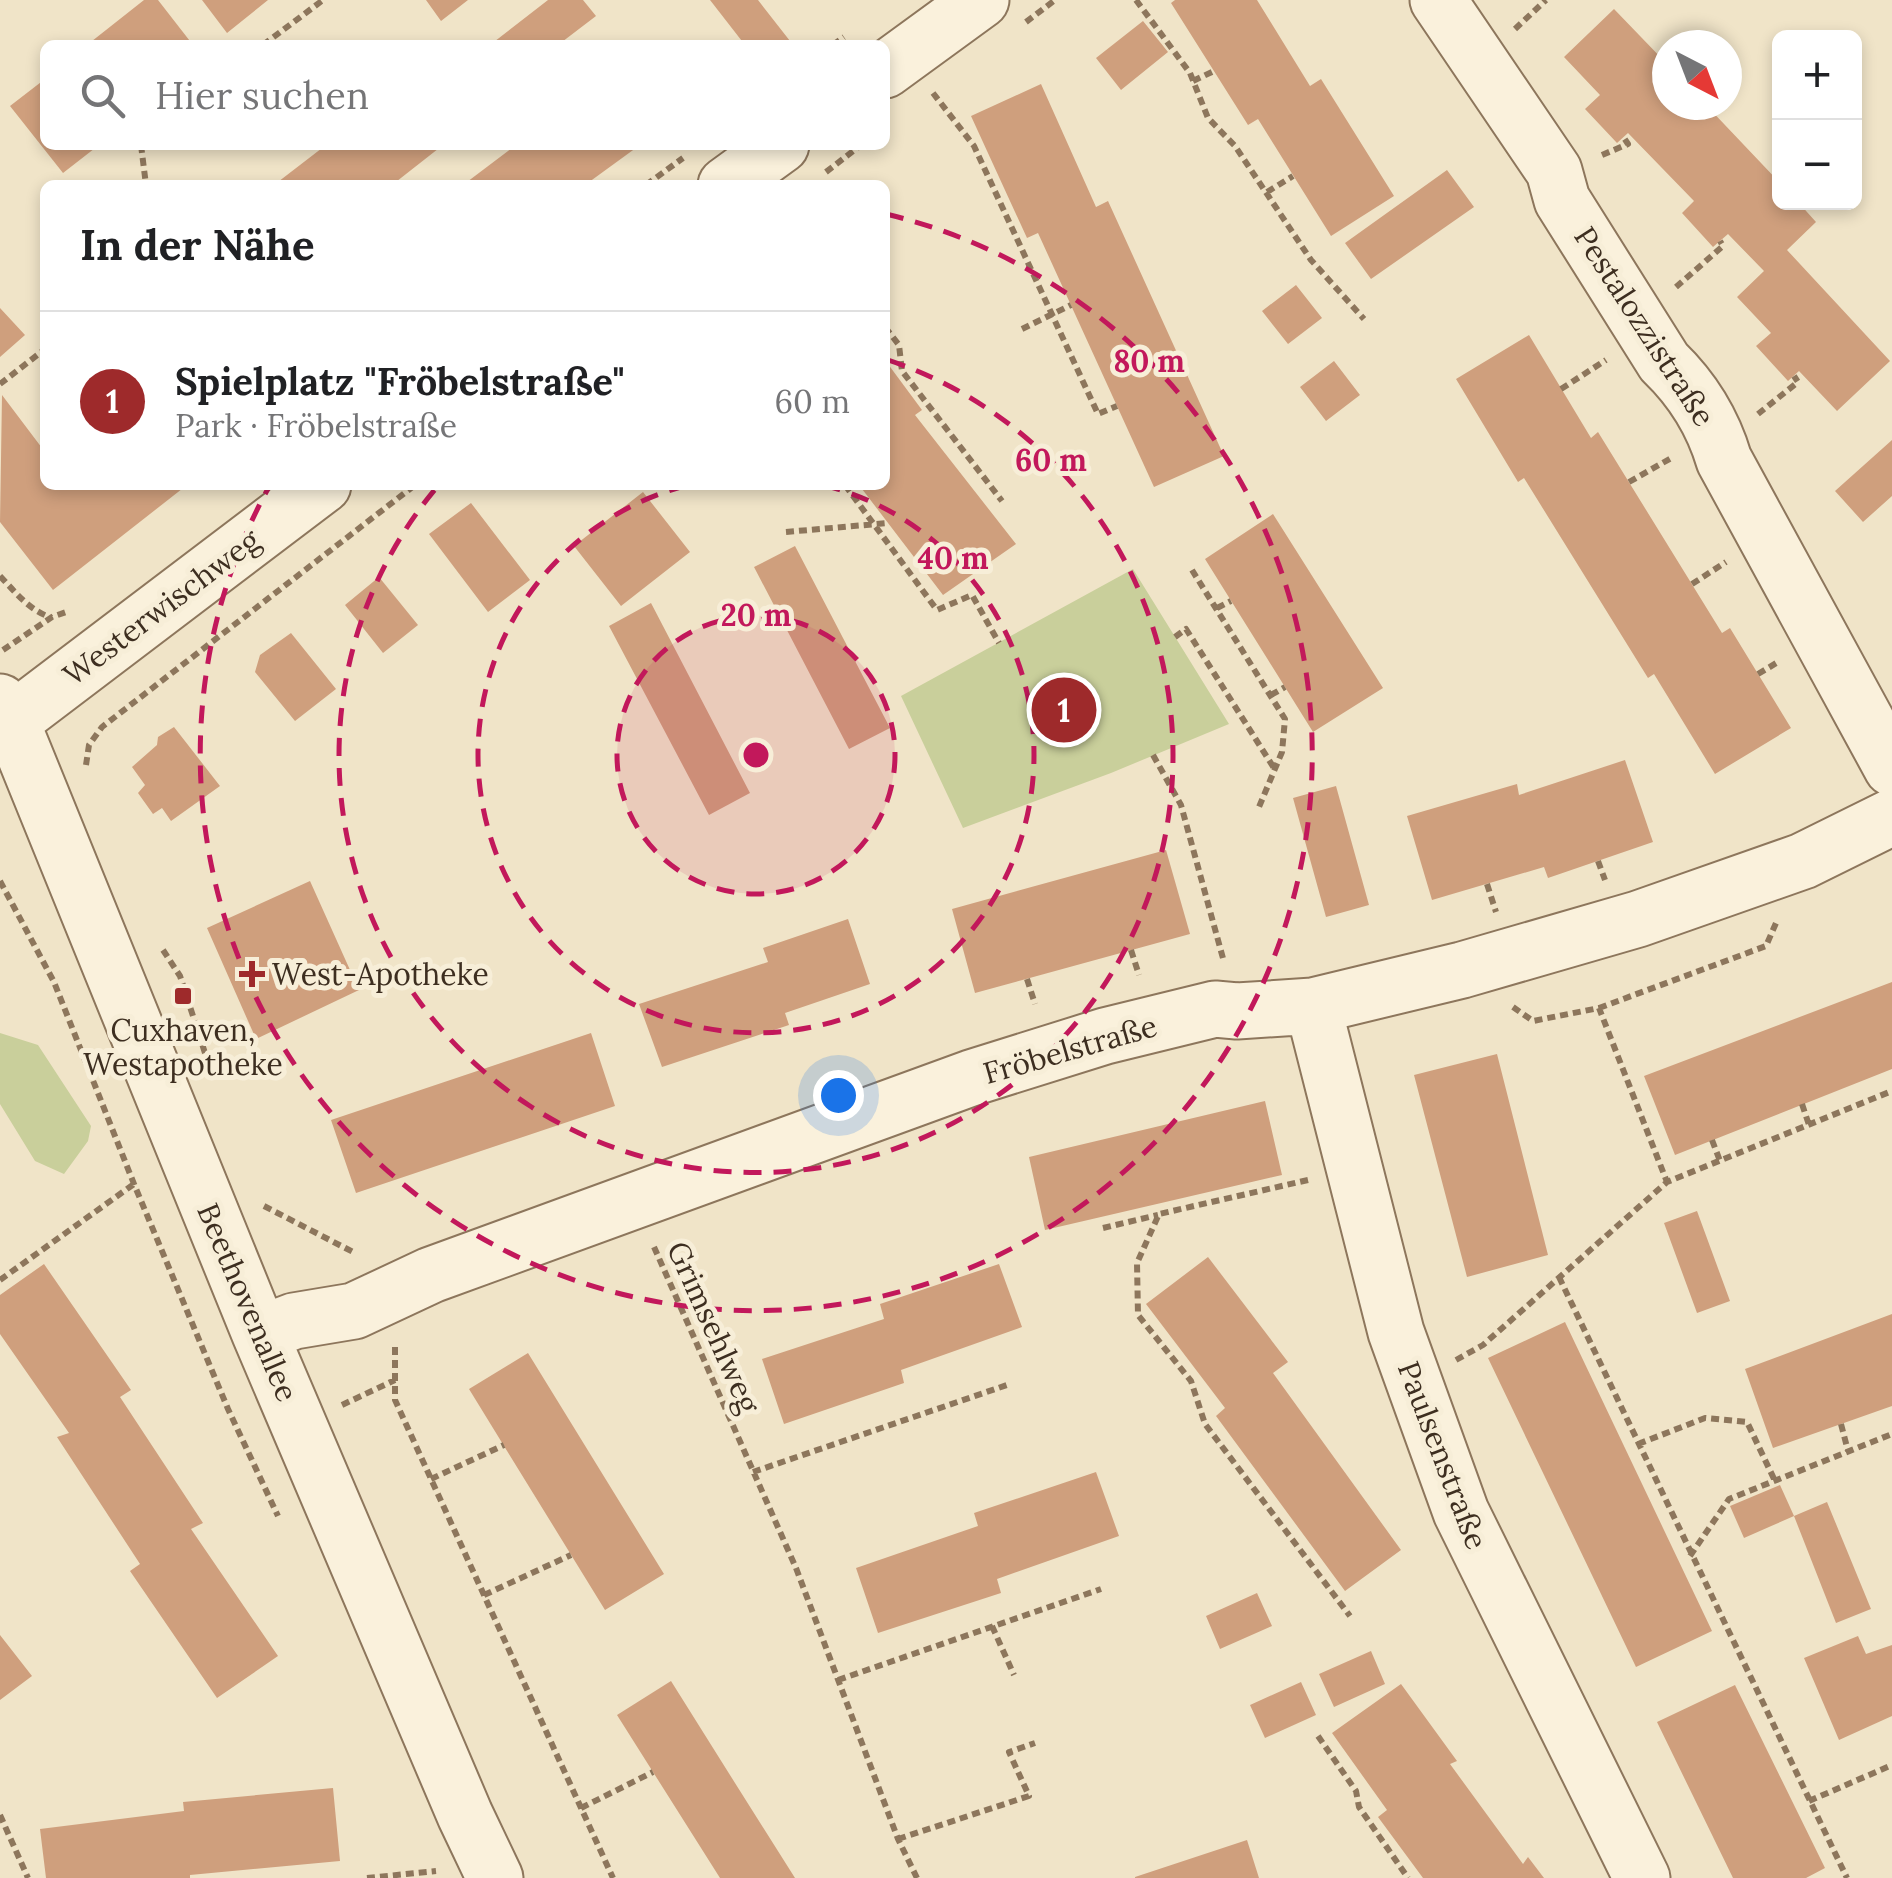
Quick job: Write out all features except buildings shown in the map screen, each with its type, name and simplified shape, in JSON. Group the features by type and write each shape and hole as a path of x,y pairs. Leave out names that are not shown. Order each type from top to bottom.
{"street":[{"path":"908,81 981,0"},
{"name":"Pestalozzistraße","path":"1438,0 1554,171 1562,200 1664,362 1681,378 1715,432 1732,476 1892,768"},
{"path":"706,170 801,161"},
{"name":"Westerwischweg","path":"4,718 315,490"},
{"name":"Beethovenallee","path":"4,718 260,1334 495,1878"},
{"name":"Fröbelstraße","path":"260,1334 294,1321 354,1311 431,1275 971,1078 1104,1036 1216,1009 1313,1006 1462,970 1638,918 1803,860 1892,817"},
{"name":"Paulsenstraße","path":"1313,1006 1396,1332 1461,1512 1642,1878"}],"path":[{"path":"270,40 324,0"},
{"path":"1136,0 1194,82 1208,118 1235,146 1310,260 1364,319"},
{"path":"1194,82 1214,71"},
{"path":"908,81 974,146 1098,414 1117,406"},
{"path":"142,150 145,180"},
{"path":"801,161 842,150"},
{"path":"666,180 706,170"},
{"path":"1268,192 1293,176"},
{"path":"996,193 1005,190"},
{"path":"1637,319 1724,246 1720,241"},
{"path":"1022,329 1071,305"},
{"path":"890,333 899,345 902,371 1002,501"},
{"path":"0,384 40,354"},
{"path":"85,771 89,745 102,727 409,490"},
{"path":"849,490 938,610 972,595 999,642"},
{"path":"786,532 888,523"},
{"path":"1192,570 1284,718 1282,752 1258,806"},
{"path":"0,576 24,604 52,617 0,652"},
{"path":"1217,608 1231,600"},
{"path":"1175,637 1186,630 1275,769"},
{"path":"1271,695 1285,687"},
{"path":"1153,755 1181,805 1237,1011"},
{"path":"1462,970 1533,1021 1599,1008 1766,946 1803,860"},
{"path":"1599,1008 1667,1182"},
{"path":"1414,1383 1483,1344 1667,1182 1892,1091"},
{"path":"1802,1104 1809,1125"},
{"path":"1712,1140 1720,1160"},
{"path":"1103,1228 1354,1169"},
{"path":"0,1280 134,1184"},
{"name":"Grimsehlweg","path":"633,1200 796,1568 898,1839 917,1878"},
{"path":"254,1201 356,1254 396,1340 395,1400 614,1878"},
{"path":"1160,1214 1137,1262 1138,1314 1192,1381 1205,1424 1350,1616"},
{"path":"1559,1277 1847,1878"},
{"path":"326,1413 395,1380"},
{"path":"753,1472 1007,1385"},
{"path":"1638,1445 1705,1418 1747,1422 1774,1480"},
{"path":"1841,1424 1848,1451"},
{"path":"1690,1556 1729,1499 1892,1434"},
{"path":"431,1479 504,1445"},
{"path":"484,1595 571,1554"},
{"path":"838,1680 1101,1589"},
{"path":"992,1626 1014,1675"},
{"path":"1318,1736 1356,1791 1359,1807 1408,1878"},
{"path":"898,1839 1029,1796 1010,1752 1035,1744"},
{"path":"1808,1801 1892,1765"},
{"path":"581,1808 653,1772"},
{"path":"0,1815 28,1878"},
{"path":"368,1878 438,1870"}],"green space":[{"path":"1133,569 1229,724 963,828 901,696"},
{"path":"0,1033 38,1045 91,1126 88,1141 64,1174 35,1161 0,1104"}],"place":[{"name":"Spielplatz \"Fröbelstraße\"","path":"1064,710"},
{"name":"West-Apotheke","path":"252,974"},
{"name":"Cuxhaven, Westapotheke","path":"183,996"}]}
